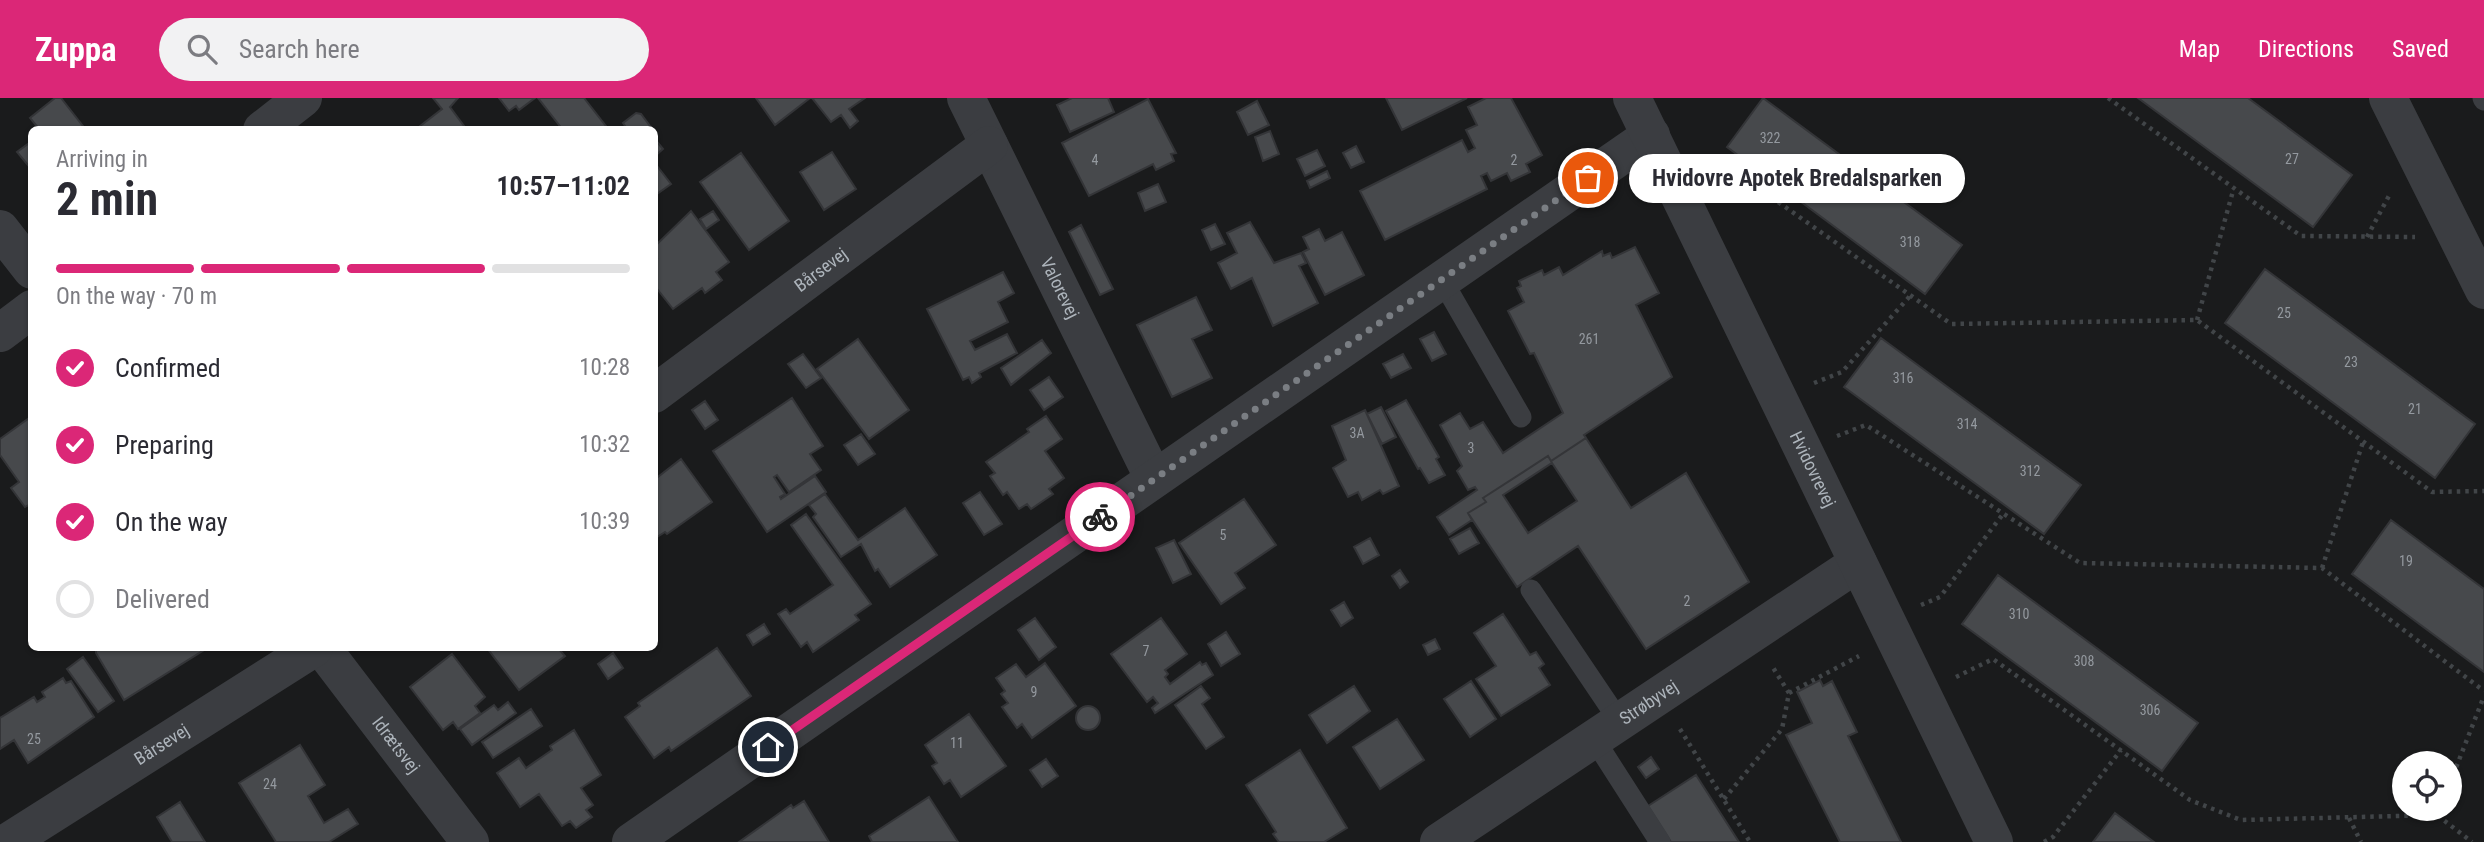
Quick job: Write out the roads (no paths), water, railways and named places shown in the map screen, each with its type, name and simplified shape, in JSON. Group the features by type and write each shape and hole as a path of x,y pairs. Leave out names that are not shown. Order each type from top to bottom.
{"street":[{"path":"267,126 303,98"},
{"name":"Valorevej","path":"966,98 1154,480"},
{"name":"Hvidovrevej","path":"1632,98 1994,842"},
{"path":"2388,98 2484,289"},
{"path":"631,842 1651,135"},
{"name":"Bårsevej","path":"658,391 989,145"},
{"path":"0,229 28,265"},
{"path":"0,333 28,312"},
{"name":"Strøbyvej","path":"1439,842 1858,563"},
{"name":"Bårsevej","path":"8,842 309,651"},
{"name":"Idrætsvej","path":"324,651 470,842"}],"lane":[{"path":"1442,280 1521,417"},
{"path":"1531,590 1607,730 1660,842"}],"place":[{"name":"Hvidovre Apotek Bredalsparken","path":"1588,178"}]}
